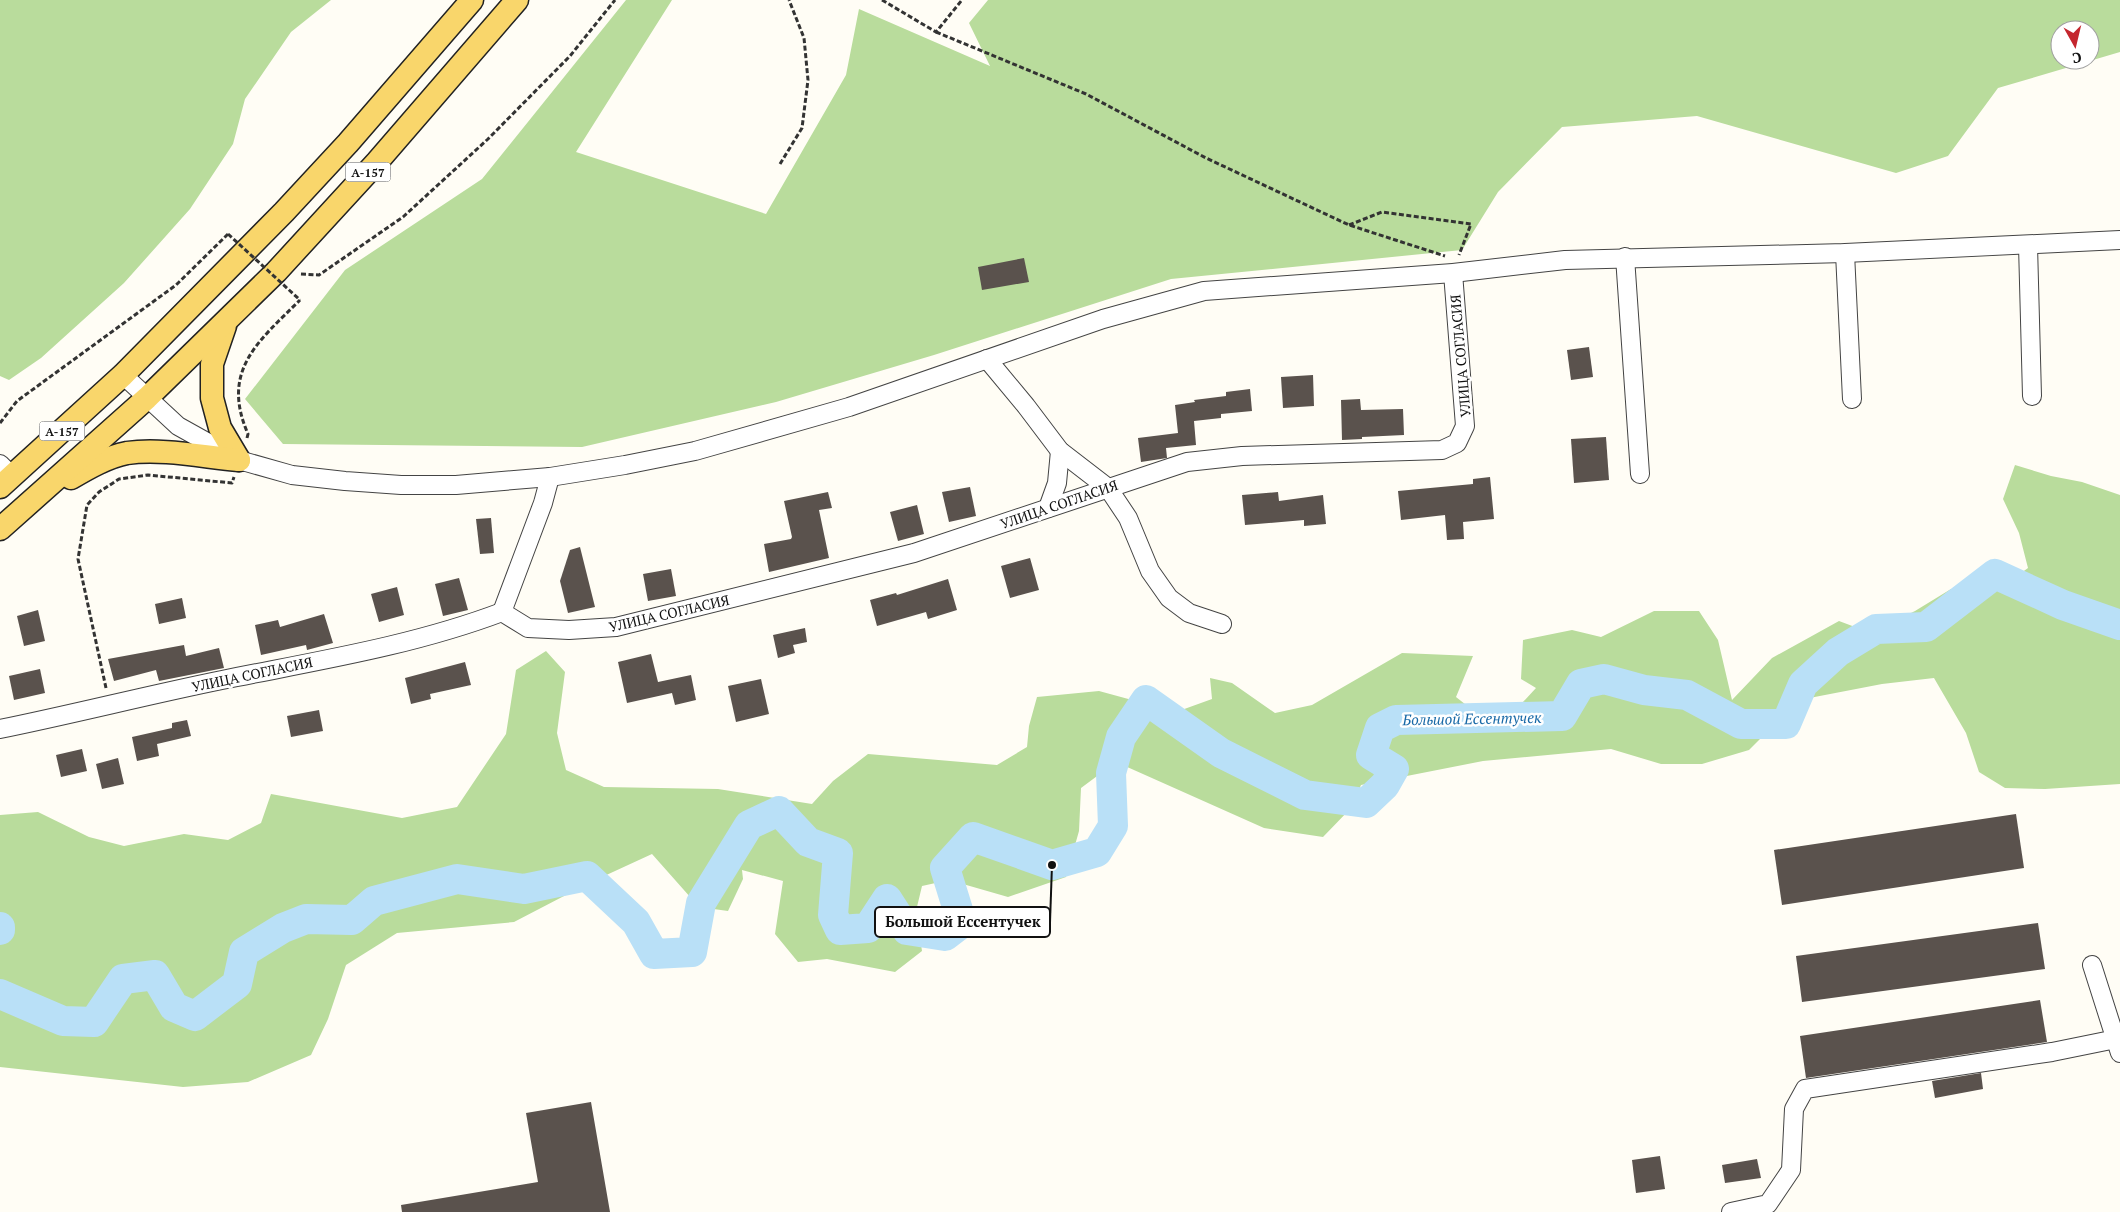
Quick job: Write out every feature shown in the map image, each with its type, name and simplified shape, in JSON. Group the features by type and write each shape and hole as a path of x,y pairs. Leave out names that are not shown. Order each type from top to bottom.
{"main road":[{"name":"А-157","path":"4,475 123,375 284,212 348,143 472,0"},
{"name":"А-157","path":"0,530 147,398 276,272 376,162 517,0"},
{"path":"227,320 212,364 212,398 220,428 239,460"},
{"path":"24,509 91,466 127,454 166,453 239,460"}],"street":[{"path":"123,375 178,426 239,460 292,474 345,481 401,485 456,485 550,477 695,451 849,407 1103,319 1204,291 1453,263 1626,257 1844,253 2120,240"},
{"path":"2028,244 2032,396"},
{"path":"1844,253 1852,399"},
{"path":"1626,257 1640,474"},
{"name":"УЛИЦА СОГЛАСИЯ","path":"0,729 364,652 462,627 502,612 528,628 570,630 616,627 914,553 1188,462 1242,456 1442,450 1456,442 1465,426 1453,263"},
{"path":"988,359 1060,451 1108,488 1128,518 1150,571 1169,598 1189,613 1222,624"},
{"path":"1048,508 1057,483 1060,451"},
{"path":"502,612 543,503 550,477"},
{"path":"1731,1212 1768,1204 1791,1170 1794,1109 1805,1089 2052,1052 2118,1046 2092,965"}],"path":[{"path":"276,272 319,275 403,217 488,138 570,56 615,0"},
{"path":"780,164 802,128 808,80 804,38 789,0"},
{"path":"882,0 936,32 1086,94 1206,158 1349,225 1453,263 1471,224 1382,212 1349,225"},
{"path":"936,32 962,0"},
{"path":"0,423 17,401 176,285 228,234 300,300 256,344 246,360 240,378 239,399 242,419 248,434 232,483 148,475 119,479 99,492 87,505 78,559 110,705"}],"green space":[{"path":"0,0 331,0 291,32 245,99 233,144 190,209 124,283 41,358 9,380 0,376"},
{"path":"626,0 672,0 576,152 766,214 846,75 859,9 990,66 969,23 988,0 2120,0 2120,52 2100,58 2100,20 2050,20 2050,70 2059,70 1998,88 1948,156 1896,173 1697,116 1562,127 1498,192 1462,250 1171,279 934,355 776,402 582,447 283,444 245,399 345,270 482,179"},
{"path":"2015,465 2051,476 2082,482 2120,495 2120,784 2045,789 2005,788 1979,772 1966,733 1934,678 1882,684 1799,700 1749,750 1702,764 1661,764 1611,749 1483,761 1361,785 1352,807 1323,837 1264,828 1116,762 1081,788 1079,831 1066,877 1008,897 949,880 922,886 916,911 922,951 895,972 827,959 798,962 775,934 783,881 742,870 743,879 728,911 699,907 652,854 589,883 514,922 397,933 346,965 328,1019 311,1055 248,1082 183,1087 0,1067 0,815 38,812 89,837 124,846 184,834 228,840 261,823 271,794 402,818 457,807 506,734 516,670 546,651 565,672 557,733 566,770 604,787 718,789 812,804 833,781 868,754 997,765 1027,747 1029,726 1037,697 1099,691 1176,712 1212,699 1210,678 1232,683 1275,713 1312,705 1402,653 1473,656 1456,697 1475,712 1509,717 1536,688 1521,679 1523,640 1572,630 1601,637 1654,611 1699,611 1718,640 1732,700 1772,658 1839,621 1871,633 1915,611 1951,589 1967,590 2007,583 2028,568 2019,533 2003,499"}],"building":[{"path":"1024,258 1029,282 982,290 978,267"},
{"path":"1589,347 1593,377 1571,380 1567,350"},
{"path":"1313,375 1314,406 1283,408 1281,377"},
{"path":"1250,389 1252,411 1221,414 1221,418 1194,421 1196,445 1166,448 1167,458 1141,462 1138,438 1178,433 1175,405 1195,402 1194,400 1226,396 1226,392"},
{"path":"1360,399 1361,410 1403,409 1404,435 1342,440 1341,400"},
{"path":"1606,437 1609,480 1574,483 1571,439"},
{"path":"1490,477 1494,519 1463,522 1464,539 1447,540 1445,515 1401,520 1398,491 1473,484 1473,479"},
{"path":"970,487 976,516 949,522 942,492"},
{"path":"828,492 832,508 819,510 829,558 769,572 764,544 791,539 792,537 784,501"},
{"path":"1278,492 1279,501 1323,495 1326,524 1304,526 1304,520 1245,525 1242,495"},
{"path":"917,505 924,534 898,541 890,512"},
{"path":"491,518 494,553 480,554 476,519"},
{"path":"580,547 595,607 568,613 560,581 570,550"},
{"path":"1030,558 1039,590 1010,598 1001,566"},
{"path":"671,569 676,596 648,601 643,574"},
{"path":"459,578 468,610 443,616 435,584"},
{"path":"948,579 957,610 928,619 926,612 877,626 870,600 896,593 897,595"},
{"path":"397,587 404,615 379,622 371,594"},
{"path":"182,598 186,618 159,624 155,604"},
{"path":"38,610 45,641 24,646 17,616"},
{"path":"324,614 333,643 307,650 306,645 261,655 255,625 278,620 280,627"},
{"path":"805,628 807,642 793,645 795,653 778,658 773,635"},
{"path":"184,645 186,656 219,648 224,668 159,681 156,670 114,681 108,659"},
{"path":"651,654 658,682 691,675 696,700 675,705 672,693 627,703 618,662"},
{"path":"465,662 471,685 430,694 431,699 411,704 405,678"},
{"path":"40,669 45,693 14,700 9,676"},
{"path":"761,679 769,714 736,722 728,686"},
{"path":"319,710 323,731 291,737 287,716"},
{"path":"187,720 191,736 157,744 159,756 137,761 132,737 172,728 172,723"},
{"path":"82,749 87,771 61,777 56,755"},
{"path":"118,758 124,784 102,789 96,764"},
{"path":"2016,814 2024,868 1782,905 1774,850"},
{"path":"2038,923 2045,969 1802,1002 1796,956"},
{"path":"2040,1000 2047,1042 1806,1078 1800,1036"},
{"path":"1981,1073 1983,1089 1935,1098 1932,1081"},
{"path":"591,1102 610,1212 402,1212 401,1205 538,1182 526,1113"},
{"path":"1660,1156 1665,1189 1636,1193 1632,1160"},
{"path":"1757,1159 1761,1178 1725,1183 1722,1165"}],"waterway":[{"name":"Большой Ессентучек","path":"0,994 63,1021 94,1022 123,979 155,975 174,1007 195,1016 237,984 244,952 283,928 306,919 352,920 374,901 457,879 524,889 587,876 636,922 654,954 692,952 701,903 749,825 779,811 808,842 838,853 833,915 840,930 868,928 887,899 907,930 945,936 962,923 945,868 973,837 1052,865 1097,852 1113,826 1111,773 1121,737 1146,700 1221,753 1305,795 1366,803 1385,785 1394,769 1371,755 1380,728 1396,720 1562,716 1581,684 1604,679 1644,690 1687,695 1741,724 1786,724 1803,684 1838,652 1876,629 1926,627 1995,574 2063,605 2120,625"}],"place":[{"name":"Большой Ессентучек","path":"1052,865"}]}
